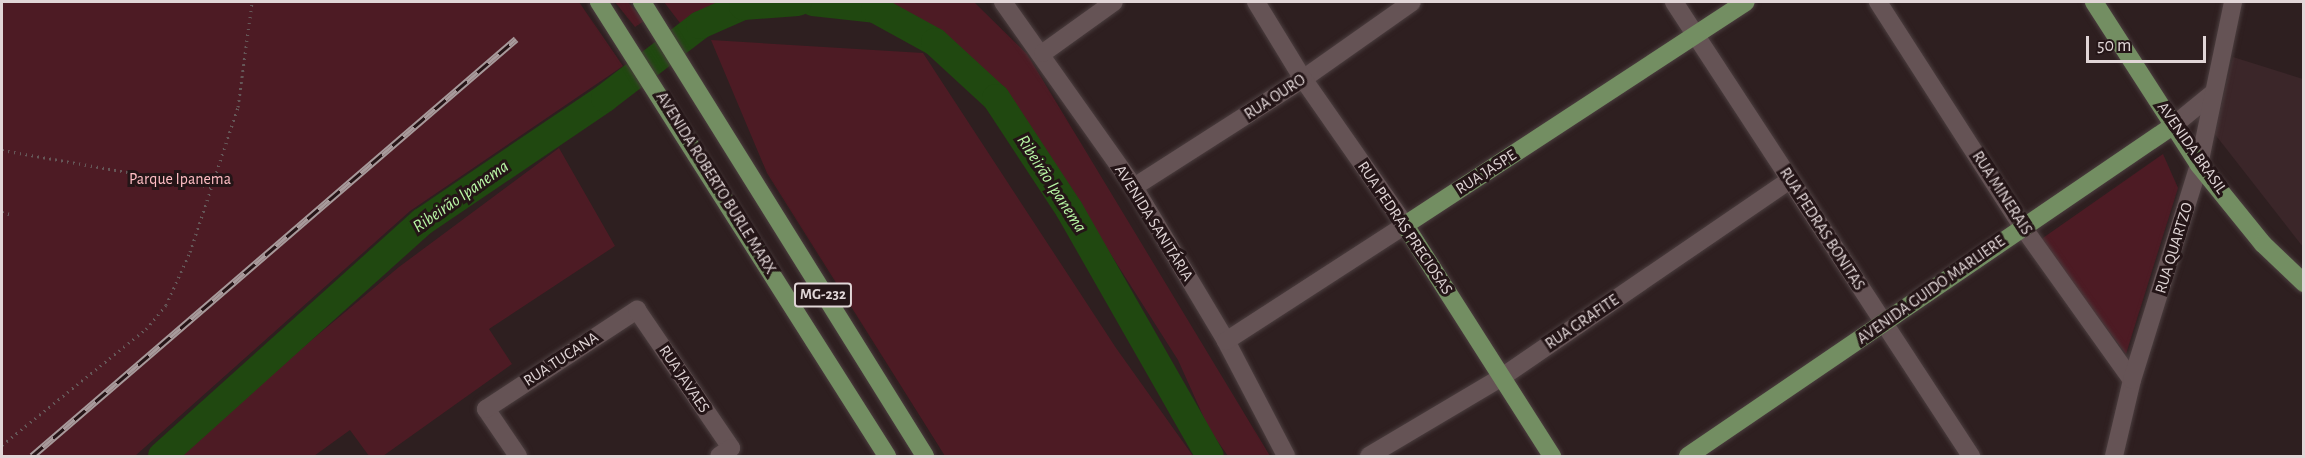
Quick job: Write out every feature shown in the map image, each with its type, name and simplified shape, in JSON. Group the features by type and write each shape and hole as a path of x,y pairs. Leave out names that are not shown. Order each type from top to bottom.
{"main road":[{"name":"AVENIDA ROBERTO BURLE MARX","path":"599,2 614,21 887,456"},
{"name":"AVENIDA ROBERTO BURLE MARX","path":"642,2 721,133 925,456"},
{"name":"RUA JASPE","path":"1405,225 1746,2"},
{"name":"AVENIDA BRASIL","path":"2094,2 2199,165 2263,244 2304,283"},
{"name":"AVENIDA GUIDO MARLIERE","path":"1688,456 2022,226 2174,125"},
{"name":"RUA PEDRAS PRECIOSAS","path":"1405,225 1552,456"}],"street":[{"name":"AVENIDA SANITÁRIA","path":"1004,2 1043,53 1134,187 1226,341 1286,456"},
{"path":"1043,53 1114,2"},
{"name":"RUA PEDRAS PRECIOSAS","path":"1256,2 1303,79 1405,225"},
{"name":"RUA OURO","path":"1134,187 1303,79 1412,2"},
{"name":"RUA PEDRAS BONITAS","path":"1674,2 1971,456"},
{"name":"RUA MINERAIS","path":"1878,2 2022,226 2132,380"},
{"name":"RUA QUARTZO","path":"2114,456 2132,380 2199,165 2212,93 2233,2"},
{"path":"2174,125 2212,93"},
{"name":"RUA GRAFITE","path":"1369,456 1502,377 1790,180"},
{"name":"RUA JASPE","path":"1226,341 1405,225"},
{"name":"RUA TUCANA","path":"518,456 486,409 637,310"},
{"name":"RUA JAVAES","path":"637,310 725,452"}],"path":[{"path":"2,445 146,329 166,305 190,252 238,107 252,2"},
{"path":"2,150 211,187"},
{"path":"2,212 9,214"}],"shaded area":[{"path":"2233,57 2303,79 2303,247 2214,133"}],"green space":[{"name":"Parque Ipanema","path":"2,2 579,2 623,66 410,211 135,456 2,456"},
{"path":"615,2 628,2 644,21 635,27"},
{"path":"664,2 722,2 680,23"},
{"path":"882,2 974,2 1027,54 1270,456 1228,456 1209,429 1178,360 1019,110 942,37"},
{"path":"711,40 923,53 1116,348 1193,456 945,456 767,173"},
{"path":"559,148 615,246 489,329 512,364 383,456 369,456 350,430 314,456 182,456 235,404 399,267"},
{"path":"2163,154 2178,188 2126,354 2040,240"}],"waterway":[{"name":"Ribeirão Ipanema","path":"162,456 422,222 605,98 700,25 743,6 798,2"},
{"name":"Ribeirão Ipanema","path":"813,2 875,9 935,42 996,98 1069,209 1210,456"}],"railway":[{"path":"32,456 516,39"}]}
